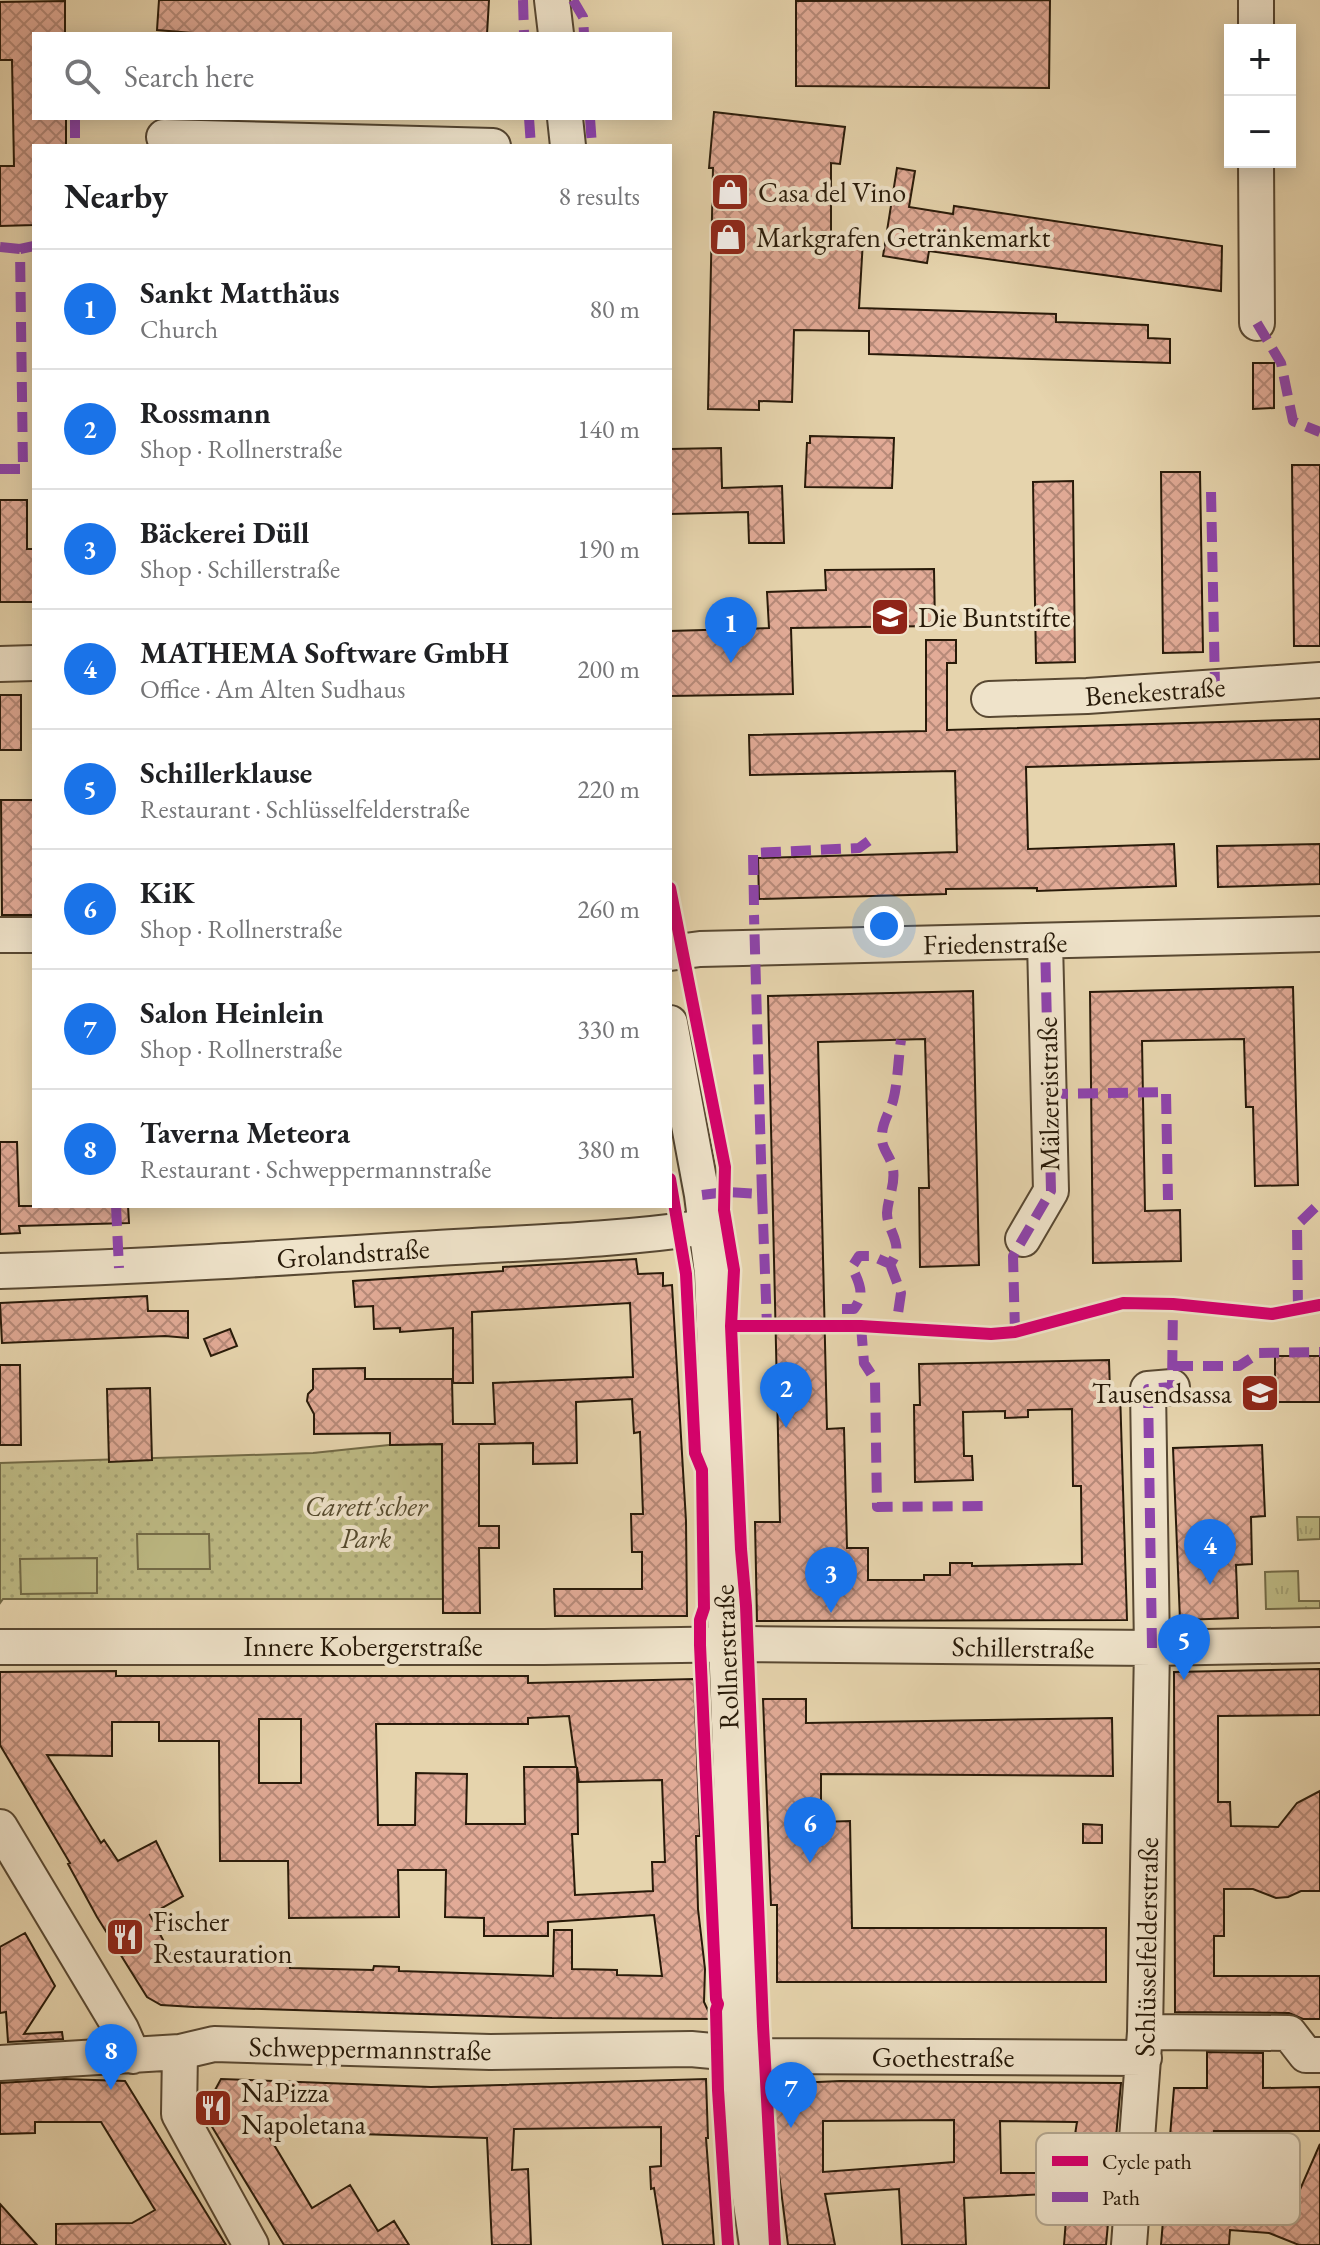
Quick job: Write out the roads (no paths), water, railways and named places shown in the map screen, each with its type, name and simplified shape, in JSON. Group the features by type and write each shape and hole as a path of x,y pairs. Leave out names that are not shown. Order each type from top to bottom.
{"street":[{"path":"552,0 556,32"},
{"path":"1256,0 1256,24"},
{"path":"565,120 568,144"},
{"path":"164,137 420,144"},
{"path":"1256,168 1257,323"},
{"path":"0,664 32,663"},
{"name":"Benekestraße","path":"989,699 1087,696 1320,680"},
{"name":"Friedenstraße","path":"672,953 700,949 1320,934"},
{"path":"0,935 32,935"},
{"name":"Mälzereistraße","path":"1023,1239 1051,1191 1045,942"},
{"name":"Rollnerstraße","path":"672,1034 706,1227 713,1296 741,2055 747,2183 757,2245"},
{"name":"Grolandstraße","path":"0,1271 150,1266 429,1249 655,1234 706,1227"},
{"name":"Schlüsselfelderstraße","path":"1137,2133 1144,2045 1152,1648 1148,1389 1172,1387"},
{"name":"Innere Kobergerstraße","path":"0,1647 726,1644"},
{"name":"Schillerstraße","path":"726,1644 1152,1648 1320,1645"},
{"path":"0,1827 121,2029 133,2056"},
{"name":"Goethestraße","path":"741,2055 1144,2045 1289,2033 1306,2055 1320,2055"},
{"name":"Schweppermannstraße","path":"0,2063 180,2052 214,2044 490,2052 691,2049 741,2055"},
{"path":"180,2052 179,2114 251,2245"},
{"name":"Schlüsselfelderstraße","path":"1129,2245 1130,2225"}],"place":[{"name":"Casa del Vino","path":"730,192"},
{"name":"Markgrafen Getränkemarkt","path":"728,237"},
{"name":"Die Buntstifte","path":"890,617"},
{"name":"Sankt Matthäus","path":"731,663"},
{"name":"Tausendsassa","path":"1260,1393"},
{"name":"Rossmann","path":"786,1428"},
{"name":"MATHEMA Software GmbH","path":"1210,1585"},
{"name":"Bäckerei Düll","path":"831,1613"},
{"name":"Schillerklause","path":"1184,1680"},
{"name":"KiK","path":"810,1863"},
{"name":"Fischer Restauration","path":"125,1937"},
{"name":"Taverna Meteora","path":"111,2090"},
{"name":"NaPizza Napoletana","path":"213,2108"},
{"name":"Salon Heinlein","path":"791,2128"}],"park label":[{"name":"Carett'scher Park","path":"366,1522"}]}
